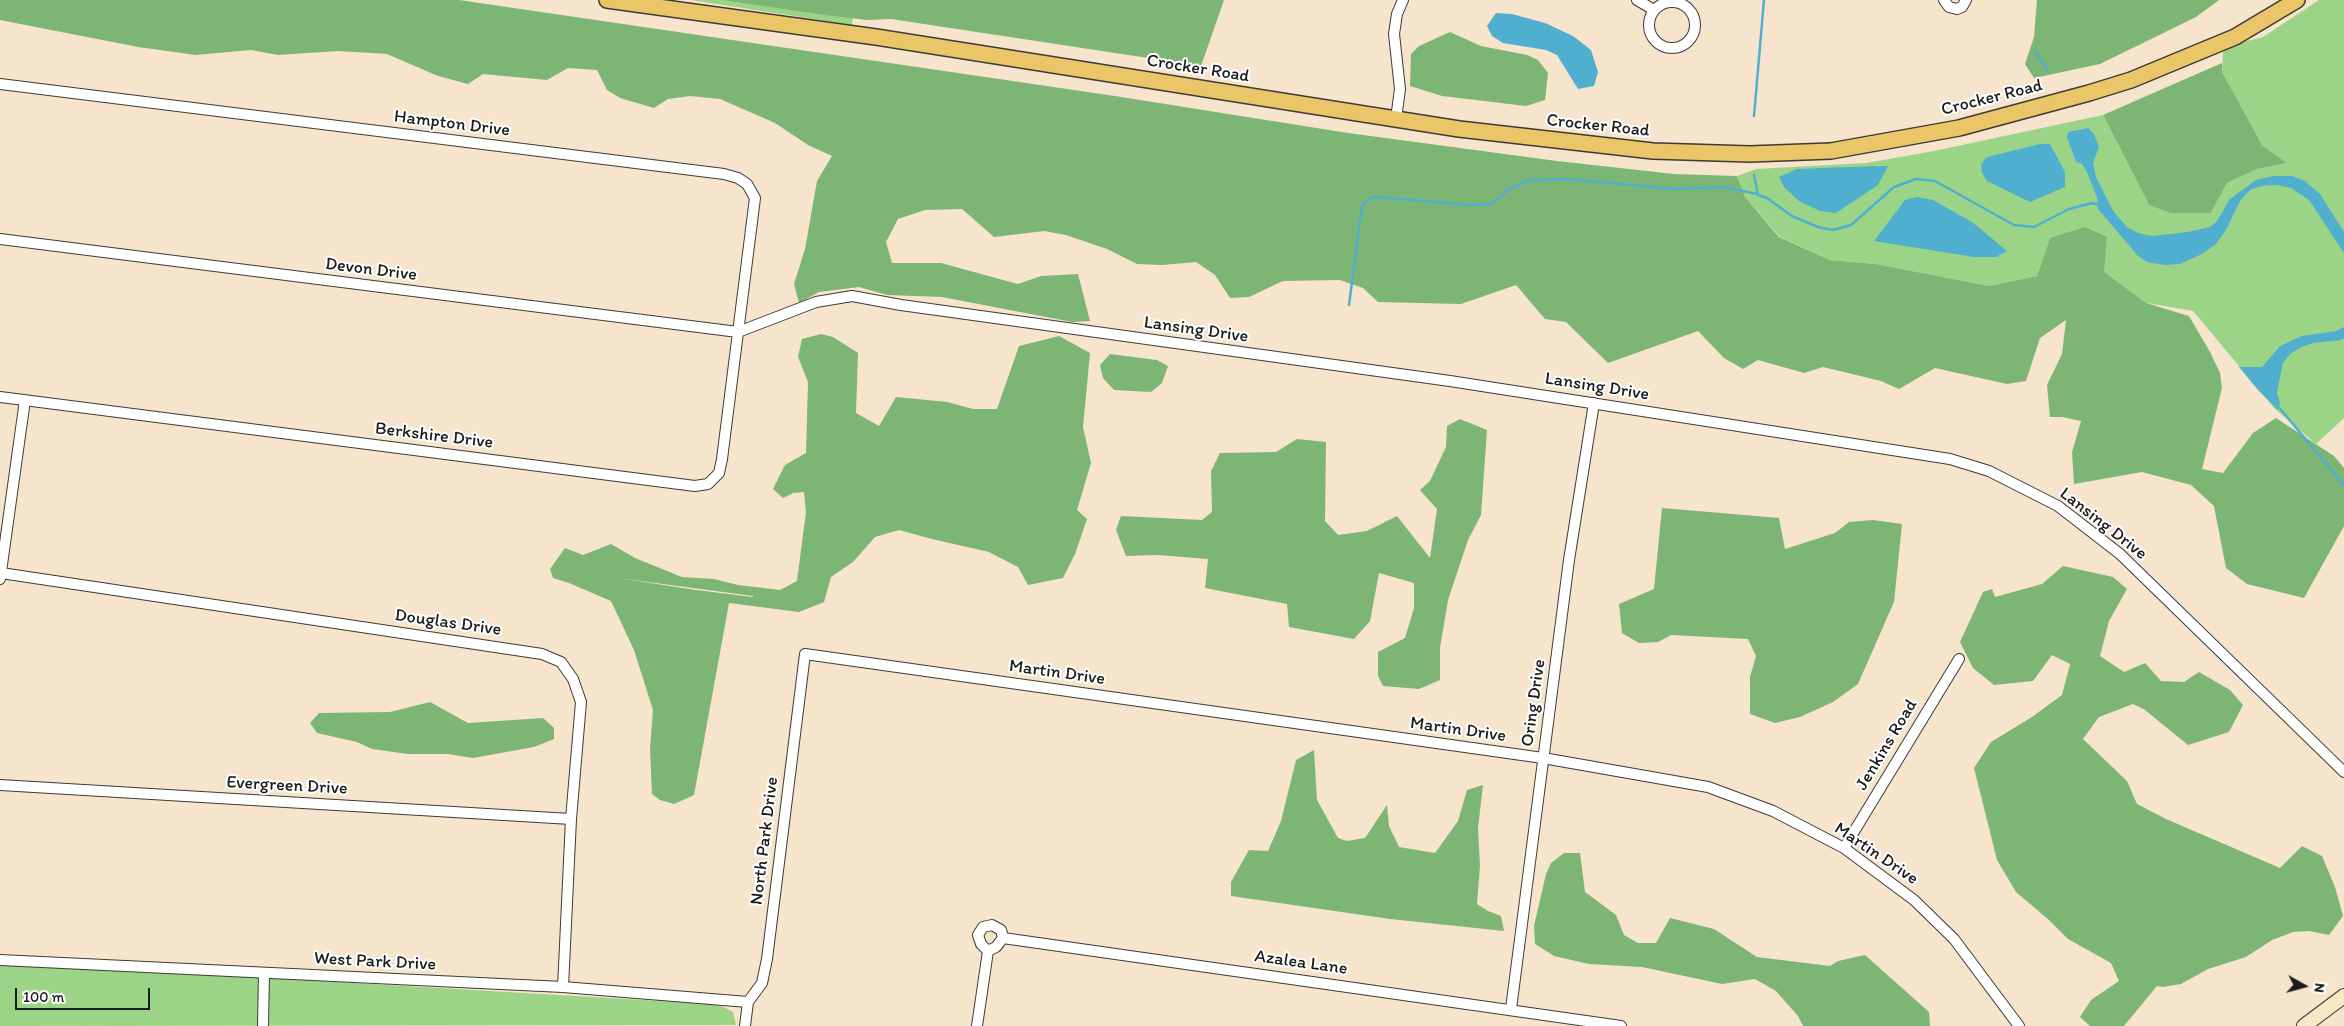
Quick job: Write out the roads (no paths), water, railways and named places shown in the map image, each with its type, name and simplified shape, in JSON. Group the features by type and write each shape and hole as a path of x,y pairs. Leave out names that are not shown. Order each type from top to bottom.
{"main road":[{"name":"Crocker Road","path":"607,0 876,37 1459,129 1653,151 1750,154 1830,151 1959,128 2131,80 2235,37 2297,0"},
{"path":"2304,1026 2344,996"}],"street":[{"path":"1396,119 1400,89 1394,34 1397,14 1403,0"},
{"path":"1637,0 1654,10"},
{"path":"1944,0 1949,7 1956,9 1962,7 1966,0"},
{"path":"1675,2 1689,8 1695,22 1691,38 1686,43 1672,48 1659,43 1654,38 1649,24 1654,10 1660,5 1675,2"},
{"name":"Hampton Drive","path":"0,84 724,174 738,178 747,184 756,198 738,332"},
{"name":"Devon Drive","path":"0,239 738,332"},
{"name":"Lansing Drive","path":"738,332 816,302 852,296 901,305 1594,403 1950,459 1989,471 2058,506 2126,558 2344,772"},
{"name":"Berkshire Drive","path":"0,397 695,486 708,484 718,473 738,332"},
{"path":"0,576 25,400"},
{"name":"Oring Drive","path":"1511,1009 1543,758 1594,403"},
{"name":"Douglas Drive","path":"0,576 542,654 561,662 573,679 581,702 571,819 563,987"},
{"name":"Martin Drive","path":"805,654 1543,758 1708,787 1773,811 1844,848 1914,900 1954,939 2018,1026"},
{"name":"North Park Drive","path":"745,1026 748,1002 762,983 767,959 805,654"},
{"name":"Jenkins Road","path":"1844,848 1959,659"},
{"name":"Evergreen Drive","path":"0,786 571,819"},
{"name":"Azalea Lane","path":"988,951 978,938 983,927 992,925 1001,930 1003,938 1621,1026"},
{"path":"978,1026 988,951 996,947 1003,938"},
{"name":"West Park Drive","path":"0,960 563,987 748,1002"},
{"path":"263,1026 264,973"}],"water":[{"path":"1496,13 1512,14 1545,23 1573,36 1591,50 1598,72 1594,86 1578,89 1557,55 1546,50 1503,43 1492,36 1487,26"},
{"path":"2088,128 2094,134 2099,147 2093,163 2096,177 2113,211 2127,227 2138,233 2151,236 2188,232 2210,227 2217,221 2230,199 2256,180 2273,176 2292,176 2305,181 2320,194 2344,232 2344,253 2309,200 2291,188 2277,185 2261,186 2250,190 2240,201 2226,230 2215,245 2202,254 2180,264 2165,265 2147,262 2138,256 2098,209 2097,198 2087,172 2082,164 2076,162 2067,137 2068,132"},
{"path":"2040,144 2050,144 2065,172 2065,187 2030,202 1987,181 1982,173 1981,164 1987,157"},
{"path":"1888,166 1878,185 1836,213 1820,211 1799,201 1784,187 1779,177 1797,169"},
{"path":"1917,197 1933,200 1972,222 2007,251 1996,257 1974,257 1874,241 1905,200"},
{"path":"2344,327 2344,338 2341,340 2313,343 2301,347 2290,354 2283,363 2277,392 2280,403 2278,410 2239,367 2262,367 2280,346 2302,336 2336,331"}],"waterway":[{"path":"1754,116 1764,0"},
{"path":"2035,51 2048,71"},
{"path":"1754,175 1758,195 1767,198 1792,216 1818,227 1833,230 1851,225 1894,187 1916,179 1935,181 2014,225 2034,227 2069,209 2092,203 2100,205"},
{"path":"1349,305 1362,206 1368,199 1376,197 1470,205 1492,204 1509,189 1530,180 1568,179 1674,189 1724,187 1757,194"},
{"path":"2277,405 2344,485"}]}
